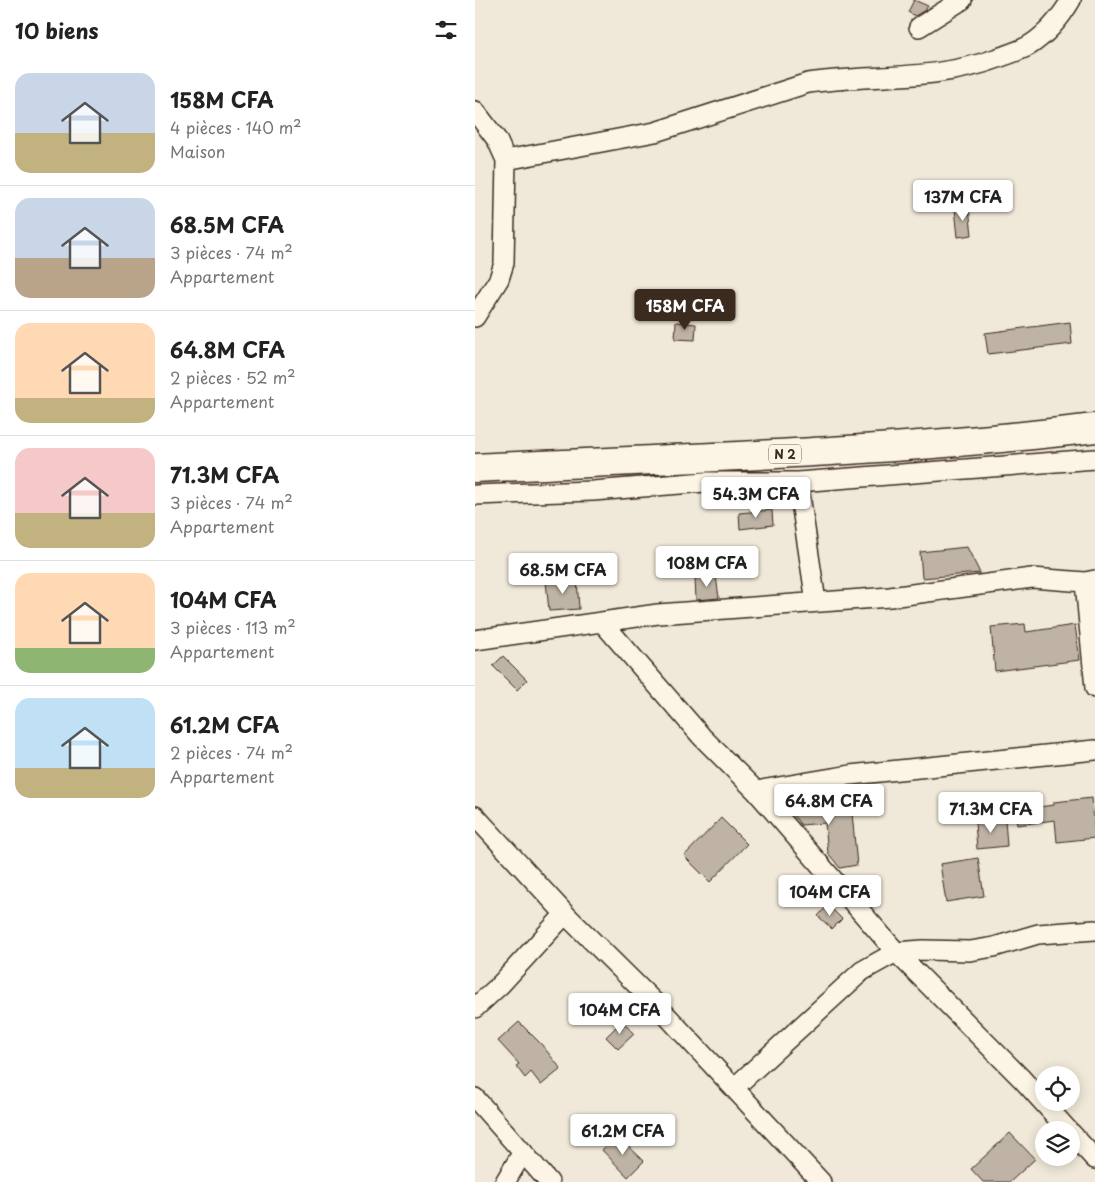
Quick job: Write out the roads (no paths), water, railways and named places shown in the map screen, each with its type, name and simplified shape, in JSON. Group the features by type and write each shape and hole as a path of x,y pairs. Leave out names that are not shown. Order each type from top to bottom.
{"main road":[{"name":"N 2","path":"475,468 721,458 948,442 1095,428"}],"street":[{"path":"919,27 962,0"},
{"path":"506,160 655,132 808,83 941,73 978,66 1030,45 1061,16 1071,0"},
{"path":"475,111 497,140 506,160 504,264 499,279 475,318"},
{"path":"475,495 593,491 705,482 798,482 1095,459"},
{"path":"798,482 816,602"},
{"path":"475,640 658,614 890,597 1032,578 1090,581 1095,688"},
{"path":"603,623 702,737 756,791 896,952 1022,1079 1060,1121"},
{"path":"756,791 850,775 1095,750"},
{"path":"475,816 565,914 656,1004 821,1182"},
{"path":"475,1008 500,985 565,914"},
{"path":"734,1088 862,971 896,952 923,950 970,951 994,947 1038,934 1095,930"},
{"path":"475,1098 549,1182"},
{"path":"1080,1143 1095,1159"},
{"path":"505,1182 523,1152"}]}
